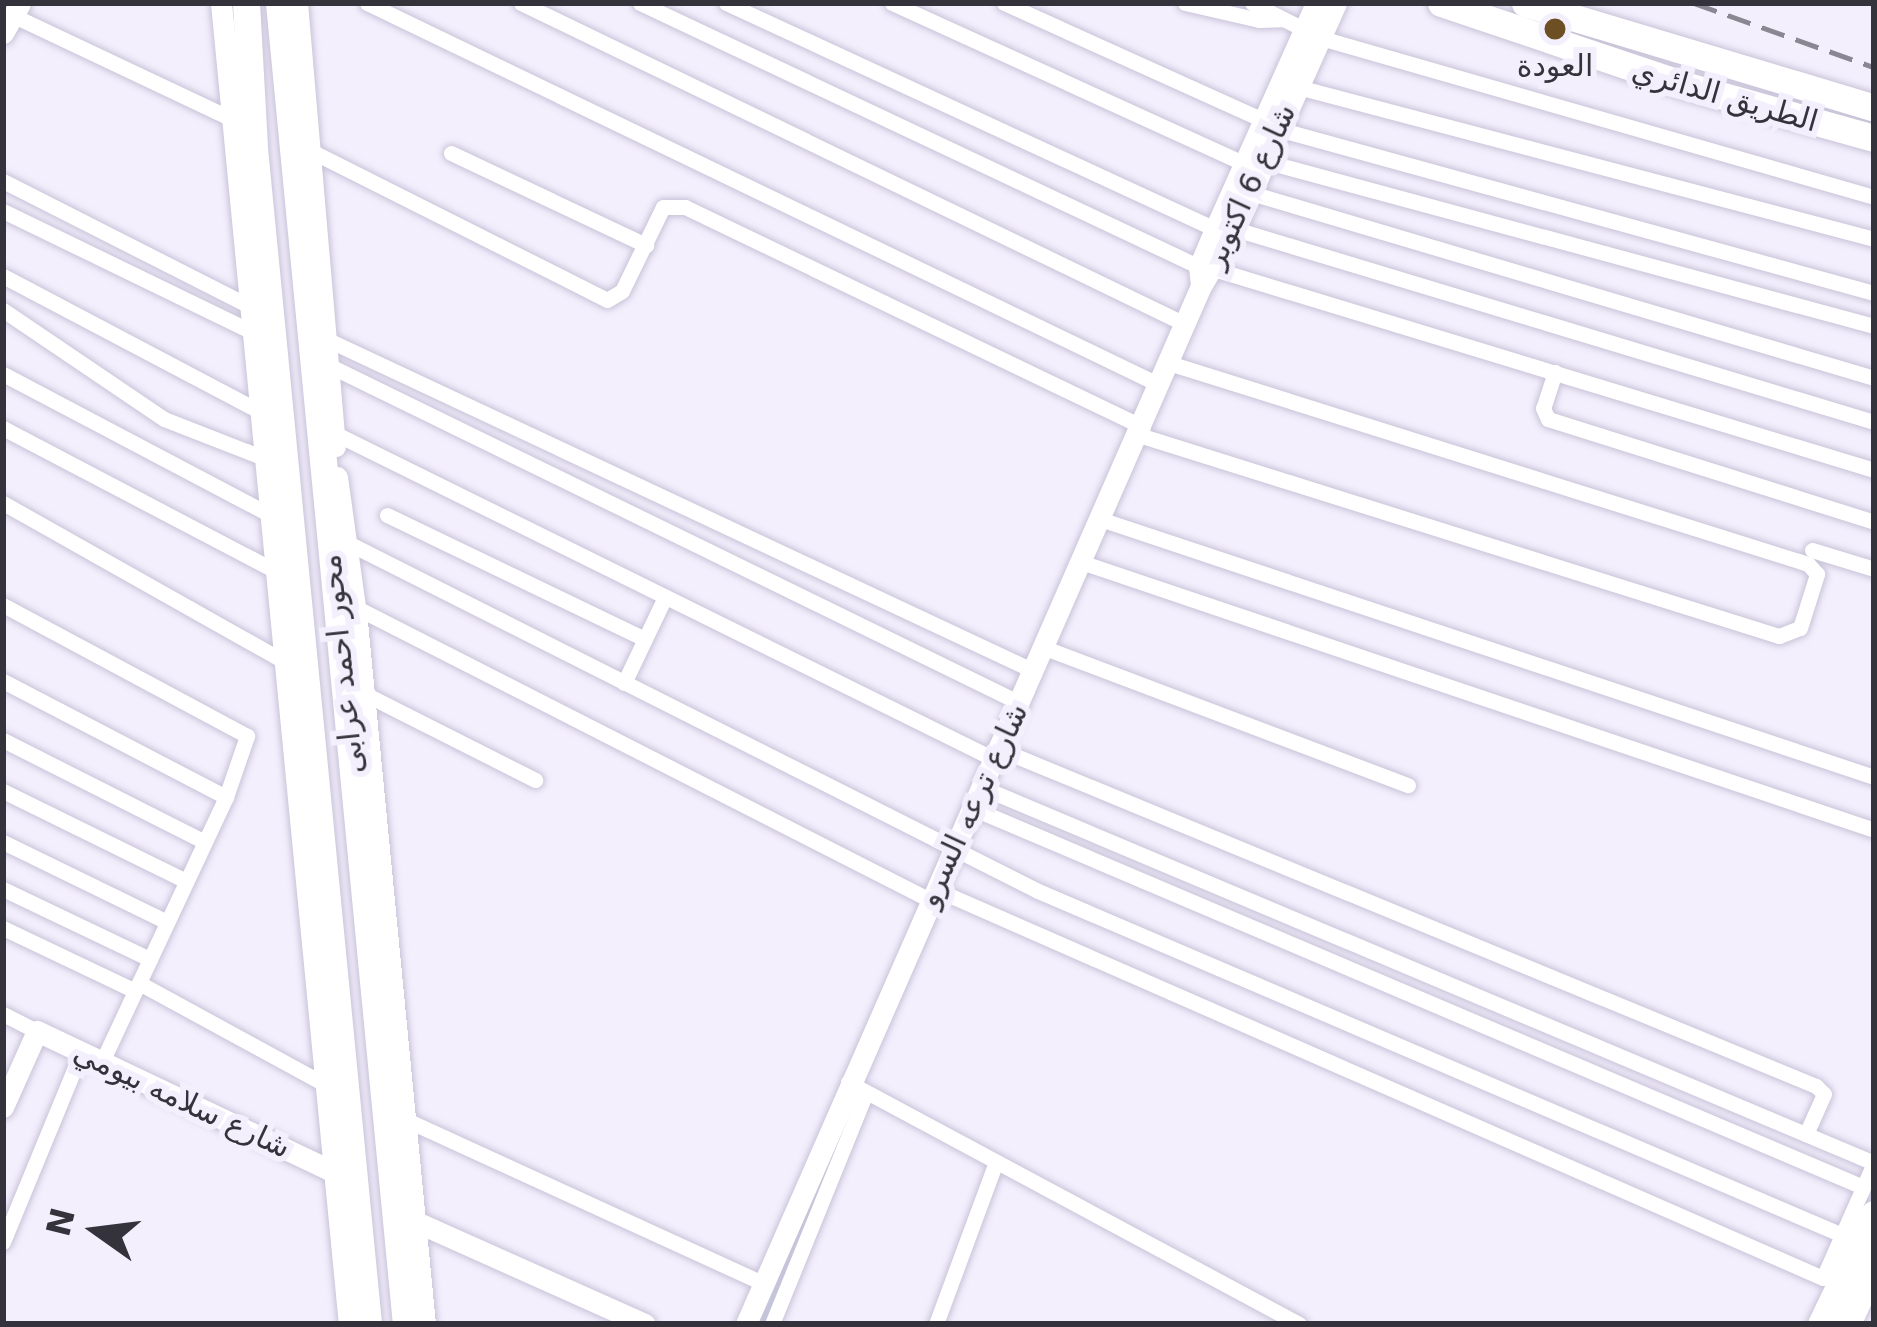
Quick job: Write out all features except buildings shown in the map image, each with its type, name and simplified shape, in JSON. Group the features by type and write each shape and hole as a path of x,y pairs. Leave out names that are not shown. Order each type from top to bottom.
{"highway":[{"name":"محور احمد عرابى","path":"246,3 254,148 368,1324"},
{"name":"محور احمد عرابى","path":"279,3 406,1324"},
{"name":"الطريق الدائري","path":"1441,3 1557,46 1865,137"},
{"name":"الطريق الدائري","path":"1525,3 1864,105"},
{"path":"1821,1324 1874,1214"},
{"path":"1847,1324 1874,1265"}],"street":[{"path":"221,3 350,1324"},
{"path":"297,3 334,433 425,1324"},
{"path":"368,3 1160,385"},
{"path":"521,3 1185,324"},
{"path":"640,3 1207,274 1874,470"},
{"path":"726,3 1225,229 1874,422"},
{"path":"892,3 1253,162 1874,326"},
{"path":"1004,3 1270,124 1874,292"},
{"path":"1185,3 1259,20 1282,19"},
{"path":"1252,3 1313,35 1874,197"},
{"name":"شارع 6 اكتوبر","path":"1270,124 1298,87 1313,35 1316,3"},
{"name":"شارع 6 اكتوبر","path":"1207,274 1270,124 1313,35 1336,3"},
{"path":"12,17 232,119"},
{"path":"1298,87 1874,239"},
{"path":"311,151 607,300 622,291 663,207 685,207 1141,431 1779,636 1800,628 1816,578 1813,566 1169,362"},
{"path":"452,153 646,245"},
{"name":"شارع 6 اكتوبر","path":"1225,229 1251,194 1253,162"},
{"path":"3,181 249,306"},
{"path":"1251,194 1874,378"},
{"path":"3,211 251,332"},
{"name":"شارع ترعه السرو","path":"746,1324 984,800 1020,703 1207,274"},
{"path":"3,276 259,411"},
{"path":"3,310 164,419 264,458"},
{"path":"326,339 1034,671"},
{"path":"328,364 1020,703"},
{"path":"1555,373 1543,408 1548,419 1874,522"},
{"path":"3,374 269,514"},
{"path":"3,428 275,571"},
{"path":"334,433 665,597 1001,754 1821,1088 1822,1099 1806,1134"},
{"path":"3,503 283,661"},
{"path":"387,514 645,639"},
{"path":"1102,520 1874,777"},
{"path":"346,542 961,852 1180,952 1842,1235"},
{"path":"1812,550 1874,569"},
{"path":"1084,563 1874,830"},
{"path":"624,683 665,597"},
{"path":"3,605 243,730 247,739 226,797 137,987 92,1058 3,1242"},
{"path":"355,607 938,895 1823,1278 1874,1163 984,800"},
{"path":"1045,648 1408,785"},
{"path":"3,681 226,797"},
{"path":"363,693 536,780"},
{"path":"3,740 205,842"},
{"path":"3,791 186,881"},
{"path":"984,800 1863,1187"},
{"path":"3,842 167,922"},
{"path":"3,889 150,959"},
{"path":"3,928 137,987 328,1086"},
{"path":"3,1014 37,1031"},
{"name":"شارع سلامه بيومي","path":"3,1107 11,1066 37,1031 336,1173"},
{"path":"857,1087 1299,1324"},
{"name":"شارع ترعه السرو","path":"772,1324 857,1087"},
{"path":"402,1118 764,1284"},
{"path":"936,1324 997,1162"},
{"path":"412,1220 645,1324"}],"waterway":[{"path":"760,1324 840,1135"}],"railway":[{"path":"1694,3 1874,67"}],"place":[{"name":"العودة","path":"1555,29"}]}
